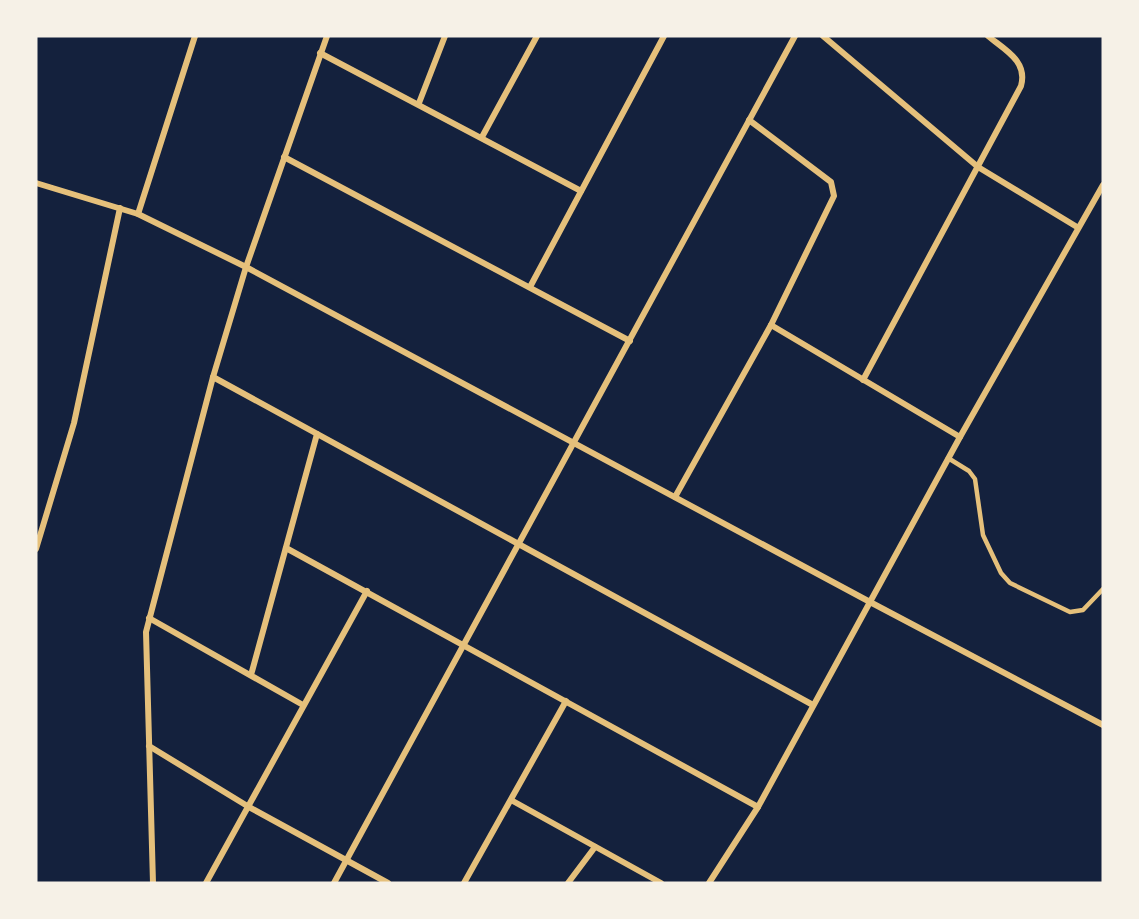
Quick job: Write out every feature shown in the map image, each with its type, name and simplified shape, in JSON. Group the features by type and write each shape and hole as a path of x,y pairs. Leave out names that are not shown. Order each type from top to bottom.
{"street":[{"path":"138,214 195,36"},
{"path":"153,883 144,646 149,618 213,377 246,267 327,36"},
{"path":"419,103 445,36"},
{"path":"482,137 537,36"},
{"path":"530,287 664,36"},
{"path":"334,883 795,36"},
{"path":"823,36 978,167 1077,227"},
{"path":"863,380 1021,86 1024,74 1018,61 988,36"},
{"path":"320,53 419,103 581,191"},
{"path":"675,497 771,326 833,200 835,191 831,182 749,120"},
{"path":"284,156 630,341"},
{"path":"36,183 138,214 246,267 573,444 1103,725"},
{"path":"709,883 758,807 948,458 1077,227 1103,185"},
{"path":"36,549 74,423 120,208"},
{"path":"771,326 960,437"},
{"path":"213,377 813,705"},
{"path":"251,675 317,434"},
{"path":"286,548 758,807"},
{"path":"206,883 366,591"},
{"path":"149,618 303,705"},
{"path":"464,883 566,701"},
{"path":"149,746 249,807 388,883"},
{"path":"511,800 661,883"},
{"path":"568,883 595,847"}],"lane":[{"path":"948,458 969,471 975,479 983,535 1001,573 1010,583 1070,612 1083,610 1103,590"}]}
